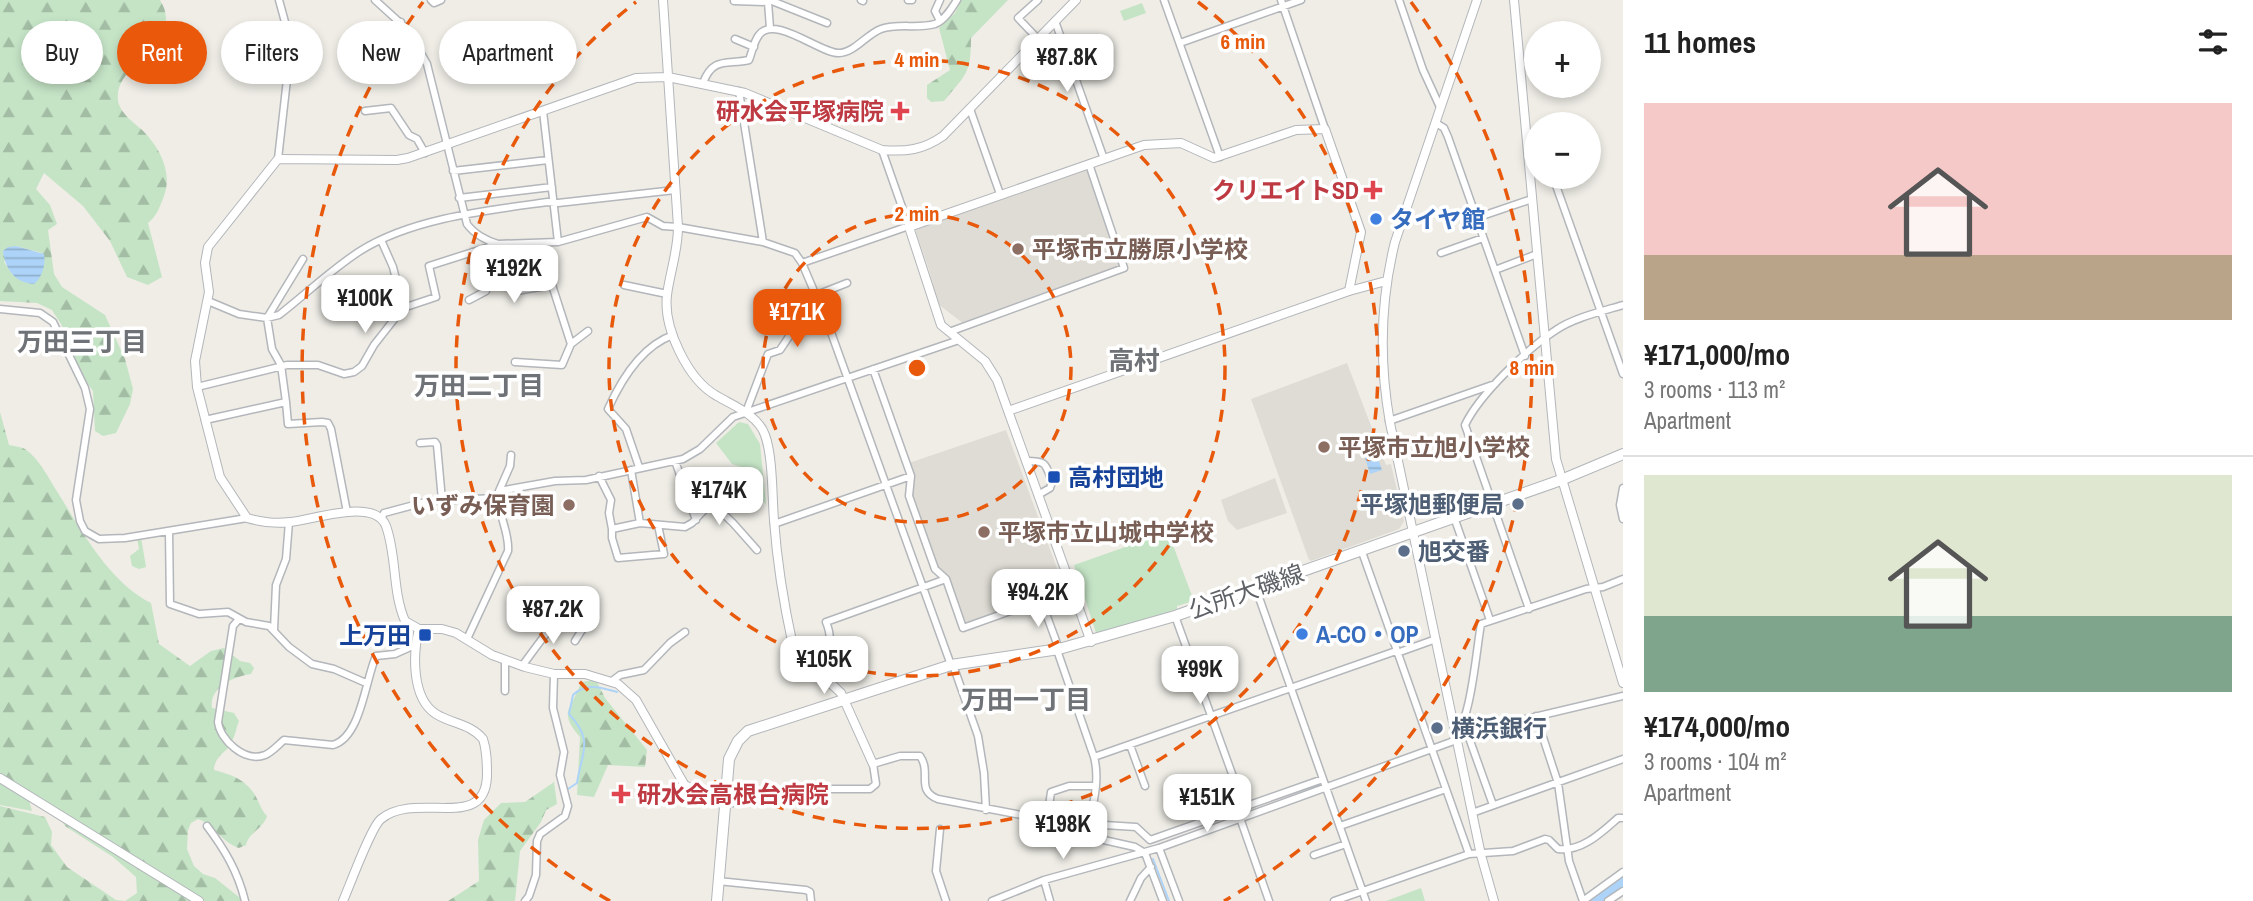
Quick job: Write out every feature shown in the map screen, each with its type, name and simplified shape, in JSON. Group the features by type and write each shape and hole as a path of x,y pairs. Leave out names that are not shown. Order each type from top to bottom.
{"main road":[{"name":"公所大磯線","path":"718,901 729,759 737,741 761,726 952,665 1091,642 1175,616 1362,552 1622,456"}],"street":[{"path":"247,518 220,477 197,387 195,361 208,301 205,263 208,247 278,159 291,44 279,0"},
{"path":"376,0 400,21"},
{"path":"432,0 434,3 441,0"},
{"path":"382,517 389,535 405,621 419,629 449,631 492,655 522,666 554,674 584,674 612,681 627,690 636,700 684,784 697,793 724,804 758,800 805,789 870,789 876,784 873,764 846,701 793,646 774,524 766,437 758,423 746,412 701,385 682,357 673,335 666,309 678,245 678,227 663,0"},
{"path":"940,0 934,11 940,21"},
{"path":"703,83 714,66 727,61 749,60 757,36 764,29 770,28 811,41 837,54 843,53 878,30 893,26 934,24 940,21 957,0"},
{"path":"1038,0 1018,18 1038,39"},
{"path":"278,159 397,160 425,153 636,78 668,77 739,91 882,150 902,152 930,145 943,136 1076,0"},
{"path":"1164,0 1220,157"},
{"path":"1180,43 1282,3 1301,0"},
{"path":"1399,0 1423,70 1440,107"},
{"path":"1477,0 1395,242 1386,281 1382,358 1390,421 1481,855 1494,901"},
{"path":"1514,0 1527,112"},
{"path":"734,1 771,1 827,23"},
{"path":"770,28 771,1"},
{"path":"1282,3 1361,232 1349,291"},
{"path":"1055,21 1104,159"},
{"path":"735,39 754,47"},
{"path":"425,61 459,198 472,230 498,244 516,291 552,285 571,344"},
{"path":"739,91 764,242"},
{"path":"366,111 391,108 425,153"},
{"path":"970,109 1000,194"},
{"path":"543,111 558,242"},
{"path":"1436,123 1444,128 1525,356"},
{"path":"802,263 1144,145 1173,142 1213,158 1296,130 1325,129"},
{"path":"882,150 938,319 992,369 1091,642"},
{"path":"453,170 548,160"},
{"path":"949,332 1124,268 1088,164"},
{"path":"459,198 552,187"},
{"path":"1532,189 1556,458 1623,683"},
{"path":"1557,189 1623,374"},
{"path":"208,301 240,314 267,318 279,315 351,258 381,240 464,214 553,201 558,203 675,190"},
{"path":"1476,218 1532,198"},
{"path":"197,387 281,365 309,364 344,374 354,372 362,366 374,345 403,308 436,297 429,266 498,244 558,242 642,218 655,220 670,228 678,227 764,242 795,253 815,295 886,485 921,588 978,736 985,774 986,810"},
{"path":"1440,253 1483,238"},
{"path":"381,240 393,267 403,308"},
{"path":"469,300 486,291 472,252"},
{"path":"1495,270 1537,254"},
{"path":"303,259 267,318 272,349 281,365 288,424 322,422 328,423 331,429 347,512"},
{"path":"1009,411 1349,291 1386,281"},
{"path":"746,412 768,354 780,350 806,311 809,298 847,283"},
{"path":"624,285 667,295"},
{"path":"1529,609 1465,425 1477,405 1497,383 1557,329 1623,304"},
{"path":"0,309 40,313 53,322 85,388 90,409 76,500 85,531 99,539 125,538 247,518 289,522 347,512 367,512 382,517"},
{"path":"516,362 562,365 571,344 588,331"},
{"path":"639,467 626,429 608,409 620,383 657,342 673,335"},
{"path":"382,517 384,513 429,501 498,494 676,461 692,456 733,416 958,340"},
{"path":"873,369 911,476 909,496 935,569 946,579 963,628 1072,589"},
{"path":"1390,421 1497,383"},
{"path":"205,421 286,402"},
{"path":"420,443 435,442 437,445 442,500"},
{"path":"467,639 508,551 508,538 498,494 510,466 511,455"},
{"path":"676,461 696,520"},
{"path":"1026,461 1042,461 1052,482 1050,488 1038,495"},
{"path":"631,470 640,523"},
{"path":"774,524 911,476"},
{"path":"599,477 611,499 609,513 618,558 664,554 658,525"},
{"path":"1623,488 1620,505 1623,519"},
{"path":"612,529 640,523 685,527 696,520 708,506 714,505 757,550"},
{"path":"1454,517 1490,620"},
{"path":"274,630 276,585 286,559 289,522"},
{"path":"169,531 170,604 200,614 228,612 253,624 269,626 312,664 334,669 366,683"},
{"path":"1362,552 1469,854"},
{"path":"814,668 828,653 830,637 826,622 946,579"},
{"path":"992,901 1044,880 1145,853 1457,738 1466,718 1481,624 1623,579"},
{"path":"1256,589 1366,901"},
{"path":"1041,600 1097,768 1086,836 1135,847 1145,853 1163,901"},
{"path":"522,666 565,608 587,622 575,641"},
{"path":"1175,616 1244,807"},
{"path":"239,619 233,626 218,722 224,737 237,750 260,756 284,740 334,745 339,743 356,723 376,656 395,654 415,645"},
{"path":"343,901 379,821 397,809 407,807 468,807 477,803 485,788 487,759 483,739 469,727 438,715 425,703 418,685 415,645 419,629"},
{"path":"612,681 620,675 644,670 670,643 685,632"},
{"path":"1094,757 1436,639"},
{"path":"505,660 505,691"},
{"path":"524,901 529,896 536,876 537,841 540,834 565,816 568,806 560,775 564,752 554,708 554,674"},
{"path":"1493,805 1468,735 1470,733 1623,696"},
{"path":"1536,716 1558,783 1566,849 1583,901 1623,872"},
{"path":"1130,745 1145,786"},
{"path":"873,764 900,756 920,756 925,763 925,790 929,796 986,810 1047,820 1051,792 1069,786 1096,786"},
{"path":"1472,813 1623,759"},
{"path":"0,778 199,901"},
{"path":"1088,824 1136,827 1150,840 1323,779"},
{"path":"1340,826 1446,789"},
{"path":"1240,818 1269,901"},
{"path":"1334,901 1469,854 1513,851 1545,839 1558,849 1566,849 1591,841 1618,818 1623,818"},
{"path":"207,826 231,859 245,901"},
{"path":"940,829 936,871 946,901"},
{"path":"1314,855 1346,844"},
{"path":"1159,848 1179,901"},
{"path":"1130,901 1141,878 1151,867"},
{"path":"1044,880 1050,901"},
{"path":"718,881 806,890 810,892 811,901"},
{"path":"1608,901 1623,891"}],"shaded area":[{"name":"平塚市立勝原小学校","path":"1088,171 1121,266 964,324 938,304 917,229"},
{"name":"平塚市立旭小学校","path":"1347,363 1386,465 1391,464 1404,521 1399,529 1311,561 1251,399"},
{"name":"平塚市立山城中学校","path":"1006,430 1065,590 967,624 963,622 947,575 937,568 912,497 915,480 909,463"},
{"path":"1275,478 1287,513 1237,530 1228,521 1221,500"}],"green space":[{"path":"0,0 160,0 166,15 165,21 117,21 117,84 121,84 118,100 124,113 153,143 163,160 167,178 164,196 156,214 148,223 162,277 148,285 127,277 110,241 83,206 44,173 36,189 50,205 57,224 48,230 54,274 62,287 105,315 125,359 133,389 130,404 116,433 103,436 95,431 93,391 82,376 61,324 52,310 37,303 0,301","holes":["16,246 42,253 24,282 13,275 4,262"]},
{"path":"961,0 1008,0 971,38 970,59 962,79 944,101 931,102 927,98 927,85 950,70 939,28 955,13"},
{"path":"1142,3 1146,13 1124,21 1120,11"},
{"path":"0,412 9,445 25,449 35,458 76,523 110,569 122,583 151,603 159,644 190,666 211,651 224,648 254,668 251,674 224,684 214,694 212,708 234,713 239,721 231,744 216,760 214,770 245,783 267,816 246,845 239,848 198,819 191,823 188,830 187,849 194,866 203,874 215,878 244,901 125,901 137,893 136,877 113,857 65,826 58,815 0,783"},
{"path":"739,422 748,424 760,444 766,505 741,467 732,464 716,443"},
{"path":"1168,532 1194,601 1168,612 1096,633 1074,565"},
{"path":"141,537 146,567 139,569 132,566 130,556 139,549 137,538"},
{"path":"596,680 605,698 647,750 645,767 608,765 594,797 577,795 580,737 569,721 568,710 581,682"},
{"path":"0,697 32,811 0,805"},
{"path":"554,782 557,804 546,810 541,822 520,851 515,901 448,901 479,881 478,840 484,820 501,803 525,802"},
{"path":"0,806 45,817 52,832 51,845 67,867 116,900 125,901 0,901"},
{"path":"1421,888 1425,901 1386,901"}],"water":[{"path":"16,246 44,254 43,270 34,284 16,278 6,264 3,251"},
{"path":"1374,447 1382,470 1370,474 1363,451"}],"waterway":[{"path":"568,789 577,783 584,747 582,732 569,714 573,695 589,687 617,692"},
{"path":"1153,859 1169,901"},
{"path":"1594,901 1623,880"}],"place":[{"name":"研水会平塚病院","path":"900,111"},
{"name":"クリエイトSD","path":"1373,190"},
{"name":"タイヤ館","path":"1376,219"},
{"name":"平塚市立勝原小学校","path":"1018,249"},
{"name":"平塚市立旭小学校","path":"1324,447"},
{"name":"高村団地","path":"1054,477"},
{"name":"平塚旭郵便局","path":"1518,504"},
{"name":"いずみ保育園","path":"569,505"},
{"name":"平塚市立山城中学校","path":"984,532"},
{"name":"旭交番","path":"1404,551"},
{"name":"A-CO・OP","path":"1302,634"},
{"name":"上万田","path":"425,635"},
{"name":"横浜銀行","path":"1437,728"},
{"name":"研水会高根台病院","path":"621,794"}],"district":[{"name":"万田三丁目","path":"82,341"},
{"name":"高村","path":"1134,360"},
{"name":"万田二丁目","path":"479,385"},
{"name":"万田一丁目","path":"1026,699"}]}
